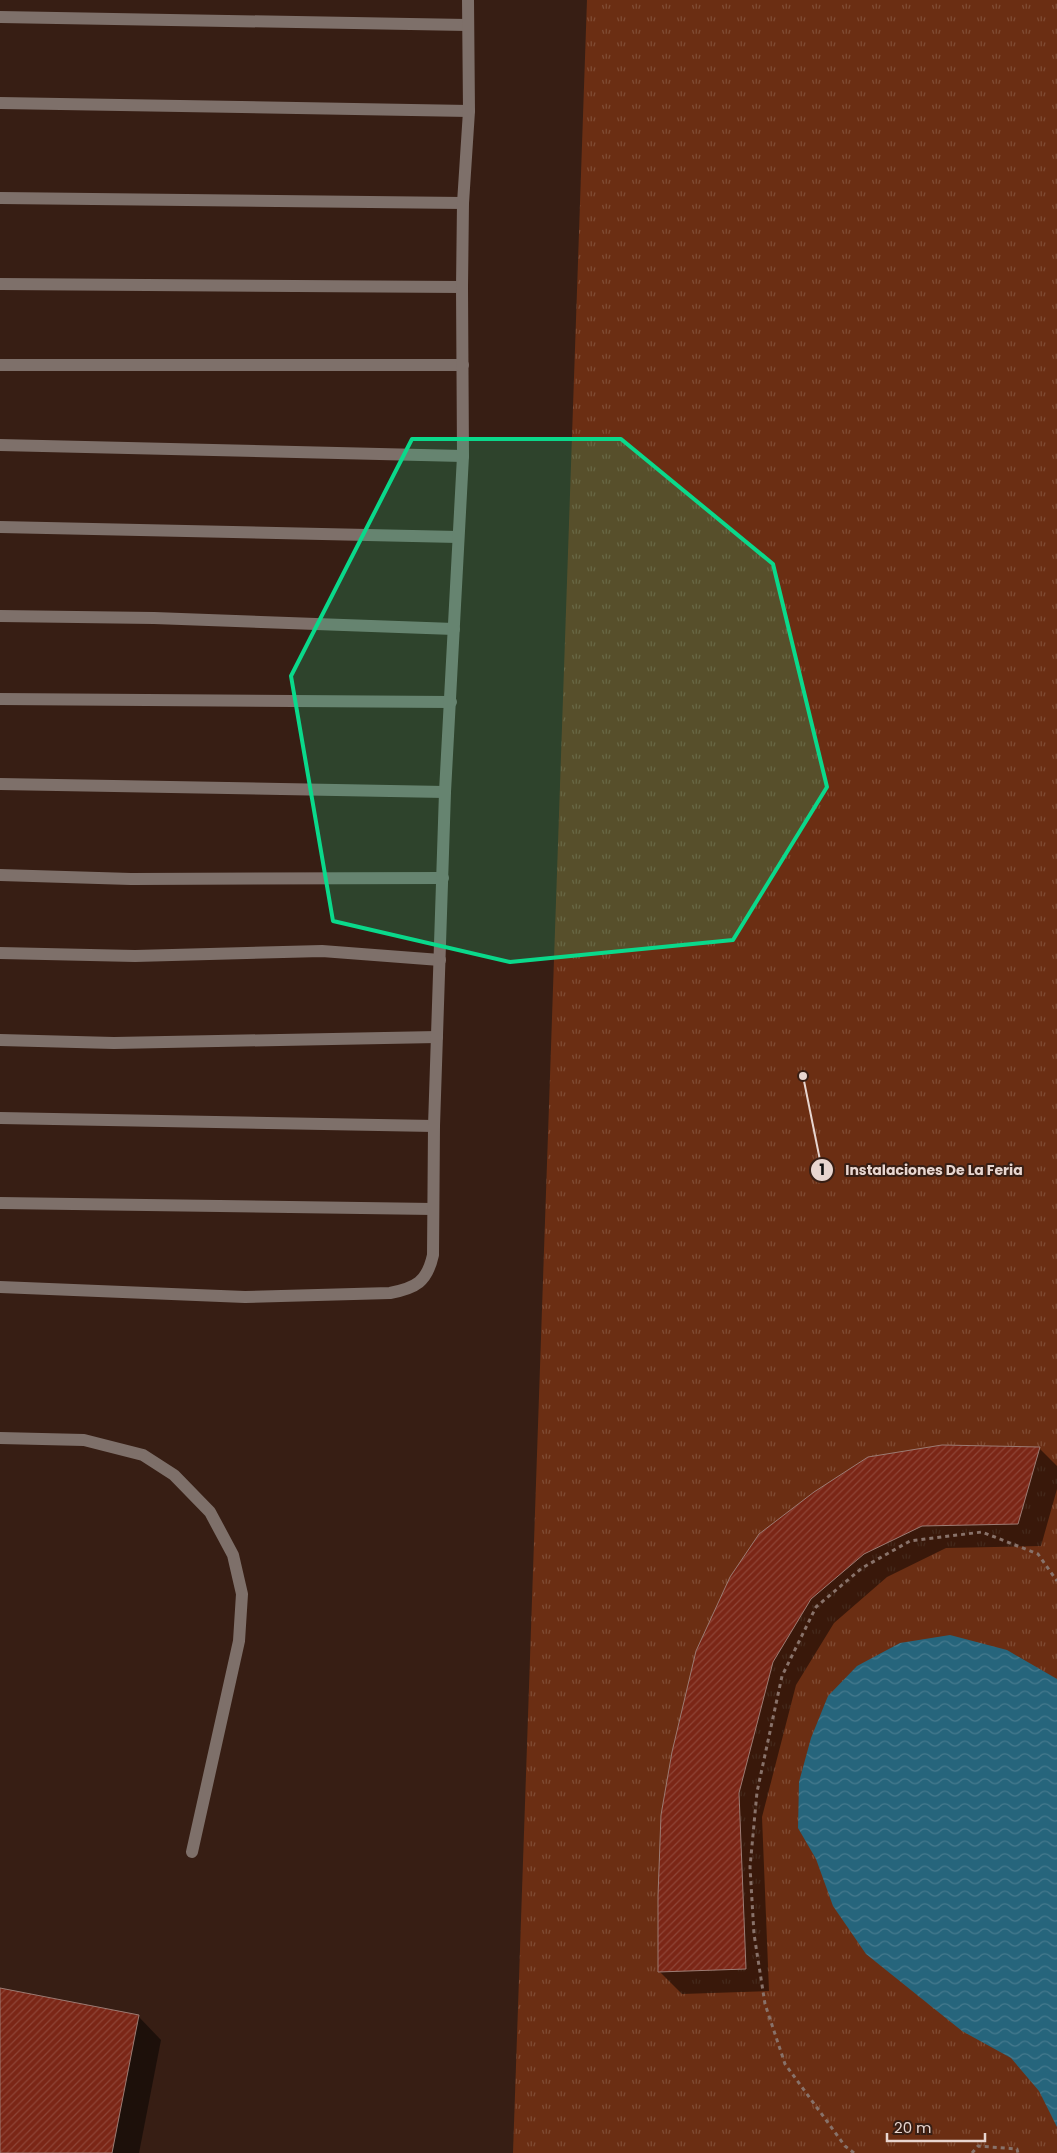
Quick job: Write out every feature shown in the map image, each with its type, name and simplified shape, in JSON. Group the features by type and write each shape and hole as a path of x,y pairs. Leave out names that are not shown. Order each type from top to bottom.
{"lane":[{"path":"0,1287 245,1297 390,1293 406,1290 422,1281 430,1269 433,1255 434,1126 445,792 463,456 462,287 463,203 469,111 468,0"},
{"path":"0,17 467,25"},
{"path":"0,103 469,111"},
{"path":"0,198 463,203"},
{"path":"0,284 462,287"},
{"path":"0,365 463,366"},
{"path":"0,446 463,456"},
{"path":"0,527 458,537"},
{"path":"0,616 154,618 454,629"},
{"path":"0,699 451,702"},
{"path":"0,784 445,792"},
{"path":"0,875 131,879 442,878"},
{"path":"0,953 135,956 322,951 440,960"},
{"path":"0,1040 114,1043 437,1037"},
{"path":"0,1118 434,1126"},
{"path":"0,1203 433,1209"},
{"path":"0,1438 84,1440 143,1455 174,1475 210,1512 233,1555 242,1594 239,1642 192,1852"}],"path":[{"path":"854,2153 845,2146 785,2064 766,2004 754,1934 750,1866 757,1792 782,1676 816,1607 862,1568 910,1541 982,1532 1038,1554 1057,1581"},
{"path":"972,2153 978,2146 1017,2149 1018,2153"}],"highlighted area":[{"path":"412,439 621,439 773,564 827,787 733,940 510,962 333,921 291,676"}],"green space":[{"path":"587,0 1057,0 1057,2153 513,2153"}],"water":[{"path":"950,1635 1007,1650 1057,1679 1057,2127 1039,2091 1011,2058 962,2031 866,1954 833,1906 816,1859 798,1828 799,1782 811,1738 828,1696 857,1666 900,1643"}],"building":[{"path":"942,1445 1040,1447 1018,1524 922,1526 864,1554 811,1599 773,1662 739,1793 746,1969 658,1972 661,1815 672,1752 696,1651 730,1577 759,1534 814,1492 868,1457"},
{"path":"0,1988 139,2015 112,2153 0,2153"}],"place":[{"name":"Instalaciones De La Feria","path":"803,1076"}]}
